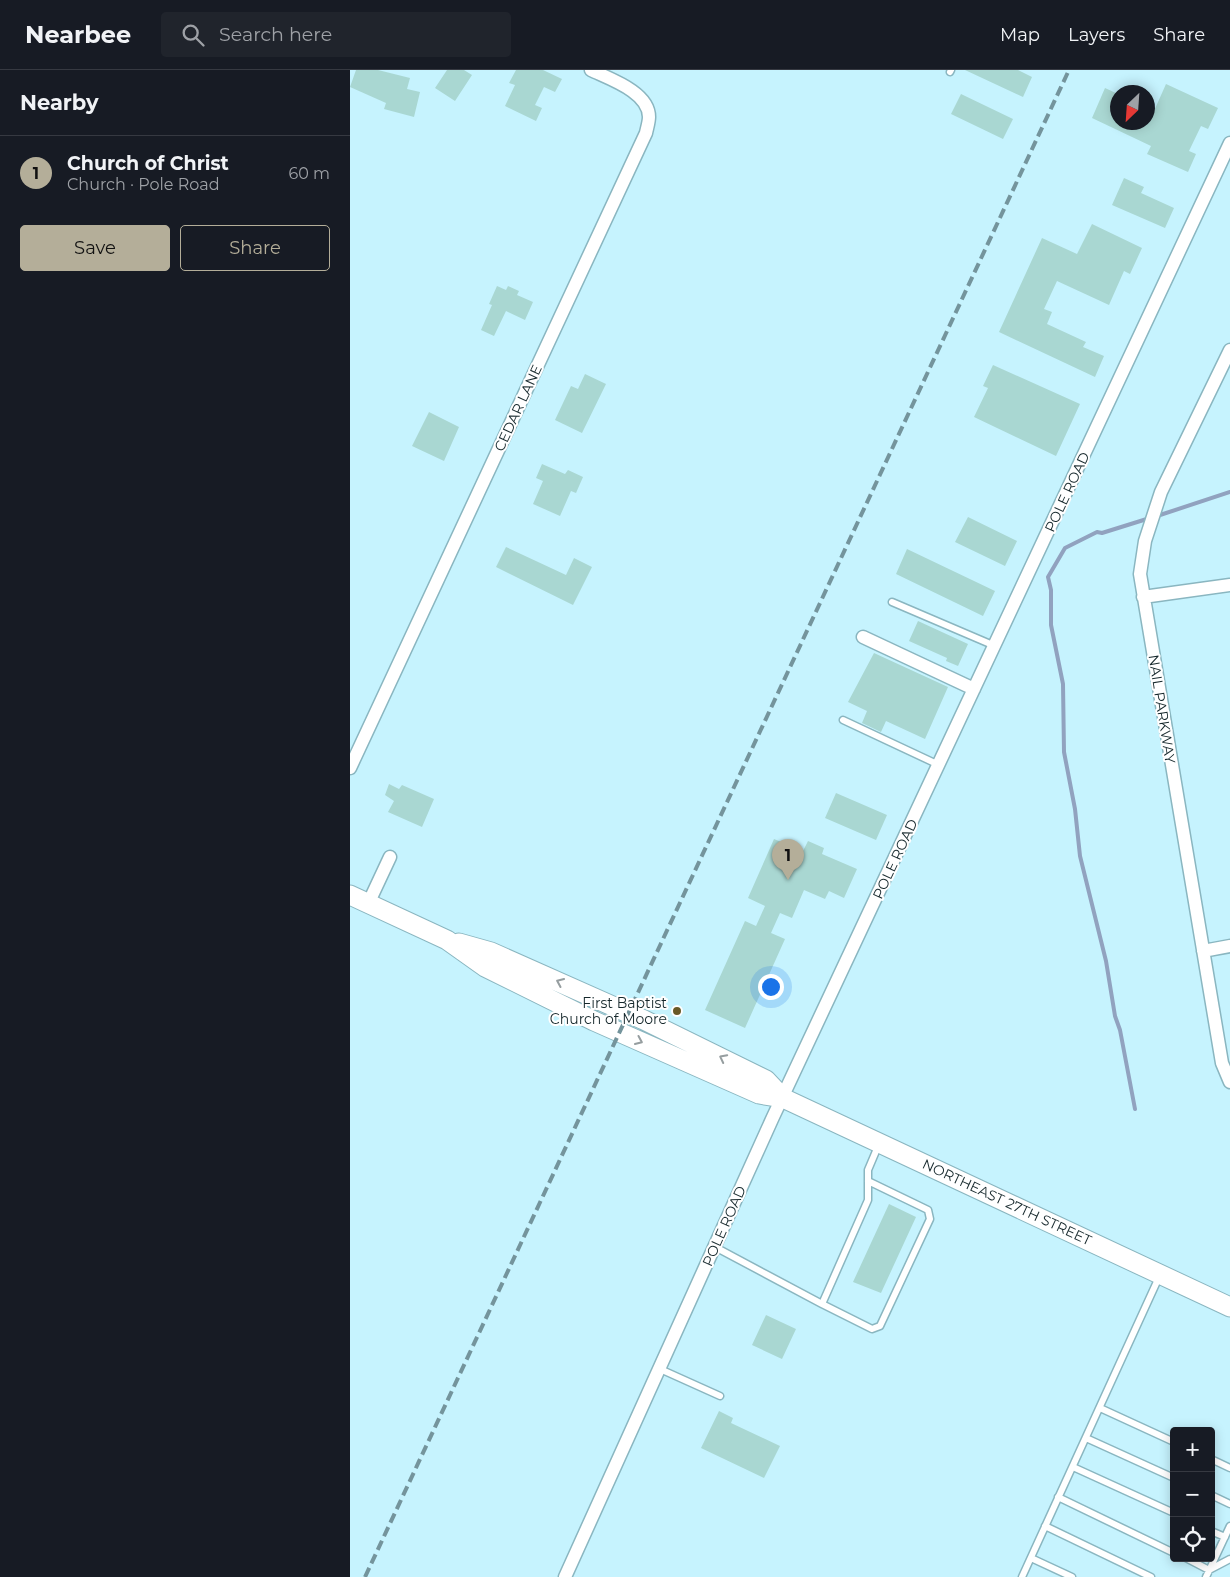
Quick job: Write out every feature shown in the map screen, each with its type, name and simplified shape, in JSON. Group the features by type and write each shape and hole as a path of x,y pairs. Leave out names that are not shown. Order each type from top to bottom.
{"main road":[{"name":"NORTHEAST 27TH STREET","path":"350,895 447,940 491,952 644,1020 766,1080 783,1098 1230,1307"}],"street":[{"name":"CEDAR LANE","path":"350,768 646,133 648,112 638,96 591,70"},
{"name":"POLE ROAD","path":"565,1577 783,1098 1230,143"},
{"name":"NAIL PARKWAY","path":"1230,350 1161,492 1148,527 1140,574 1222,1063 1230,1082"},
{"path":"1144,597 1230,585"},
{"path":"863,637 974,689"},
{"path":"368,904 390,858"},
{"path":"1203,951 1230,946"}],"lane":[{"path":"892,602 995,646"},
{"path":"843,720 939,765"},
{"path":"822,1304 868,1200 868,1170 880,1143"},
{"path":"715,1247 872,1329 880,1326 930,1219 928,1210 868,1181"},
{"path":"1022,1577 1161,1274"},
{"path":"660,1369 720,1396"},
{"path":"1100,1408 1170,1440"},
{"path":"1086,1438 1170,1476"},
{"path":"1215,1461 1230,1468"},
{"path":"1073,1467 1170,1511"},
{"path":"1215,1497 1230,1504"},
{"path":"1058,1498 1170,1551"},
{"path":"1045,1526 1151,1577"},
{"path":"1209,1575 1230,1526"},
{"path":"1215,1533 1225,1537"},
{"path":"1031,1558 1072,1577"},
{"path":"1209,1575 1230,1559"},
{"path":"1191,1562 1209,1575"}],"building":[{"path":"356,70 378,70 410,78 407,89 420,92 414,117 384,109 386,103 350,87"},
{"path":"447,70 464,70 472,75 455,101 435,88"},
{"path":"516,70 543,70 562,79 555,92 544,87 535,105 542,108 536,121 505,106 515,85 509,83"},
{"path":"965,70 1018,70 1032,77 1023,97"},
{"path":"1166,84 1218,108 1208,129 1201,126 1189,151 1196,154 1188,172 1147,154 1151,146 1117,130 1155,130 1155,109"},
{"path":"1105,88 1110,90 1110,127 1092,118"},
{"path":"961,94 1013,119 1003,139 951,114"},
{"path":"1124,178 1144,187 1141,193 1174,208 1165,228 1112,205"},
{"path":"1092,224 1142,248 1130,274 1124,271 1109,305 1057,281 1044,309 1052,312 1047,324 1086,342 1083,347 1104,356 1095,377 999,332 1042,238 1077,254"},
{"path":"497,286 506,290 508,286 519,291 517,295 533,302 525,320 506,311 494,336 481,330 492,305 489,304"},
{"path":"993,365 1080,404 1056,456 974,417 988,388 983,386"},
{"path":"585,374 606,384 582,433 555,420 571,386 578,389"},
{"path":"429,412 459,427 444,461 412,446"},
{"path":"542,464 565,474 568,470 583,477 576,493 571,491 560,516 533,504 543,481 536,478"},
{"path":"968,517 1017,541 1005,566 955,542"},
{"path":"506,547 566,575 574,558 592,567 573,605 496,567"},
{"path":"907,549 995,591 983,616 896,574"},
{"path":"918,621 968,644 958,666 946,661 947,658 909,641"},
{"path":"874,653 948,687 925,739 886,721 881,732 862,723 867,711 848,702"},
{"path":"389,784 399,789 402,785 434,799 422,827 388,812 394,801 385,795"},
{"path":"836,793 887,815 876,840 825,818"},
{"path":"774,839 803,851 808,841 824,848 822,854 857,869 844,898 829,891 825,899 804,890 792,918 780,913 771,933 785,939 745,1028 705,1010 745,921 756,926 765,906 748,898"},
{"path":"889,1204 916,1217 881,1293 853,1282"},
{"path":"766,1315 796,1329 782,1359 752,1345"},
{"path":"719,1411 733,1418 731,1423 780,1446 764,1478 701,1448"}],"waterway":[{"path":"1157,516 1230,492"},
{"path":"1135,1109 1120,1030 1115,1016 1106,961 1080,856 1075,809 1064,752 1063,684 1051,625 1051,590 1048,577 1065,548 1097,532 1102,533 1150,518"}],"railway":[{"path":"365,1577 1069,70"}],"place":[{"name":"Church of Christ","path":"788,880"},
{"name":"First Baptist Church of Moore","path":"677,1011"}]}
